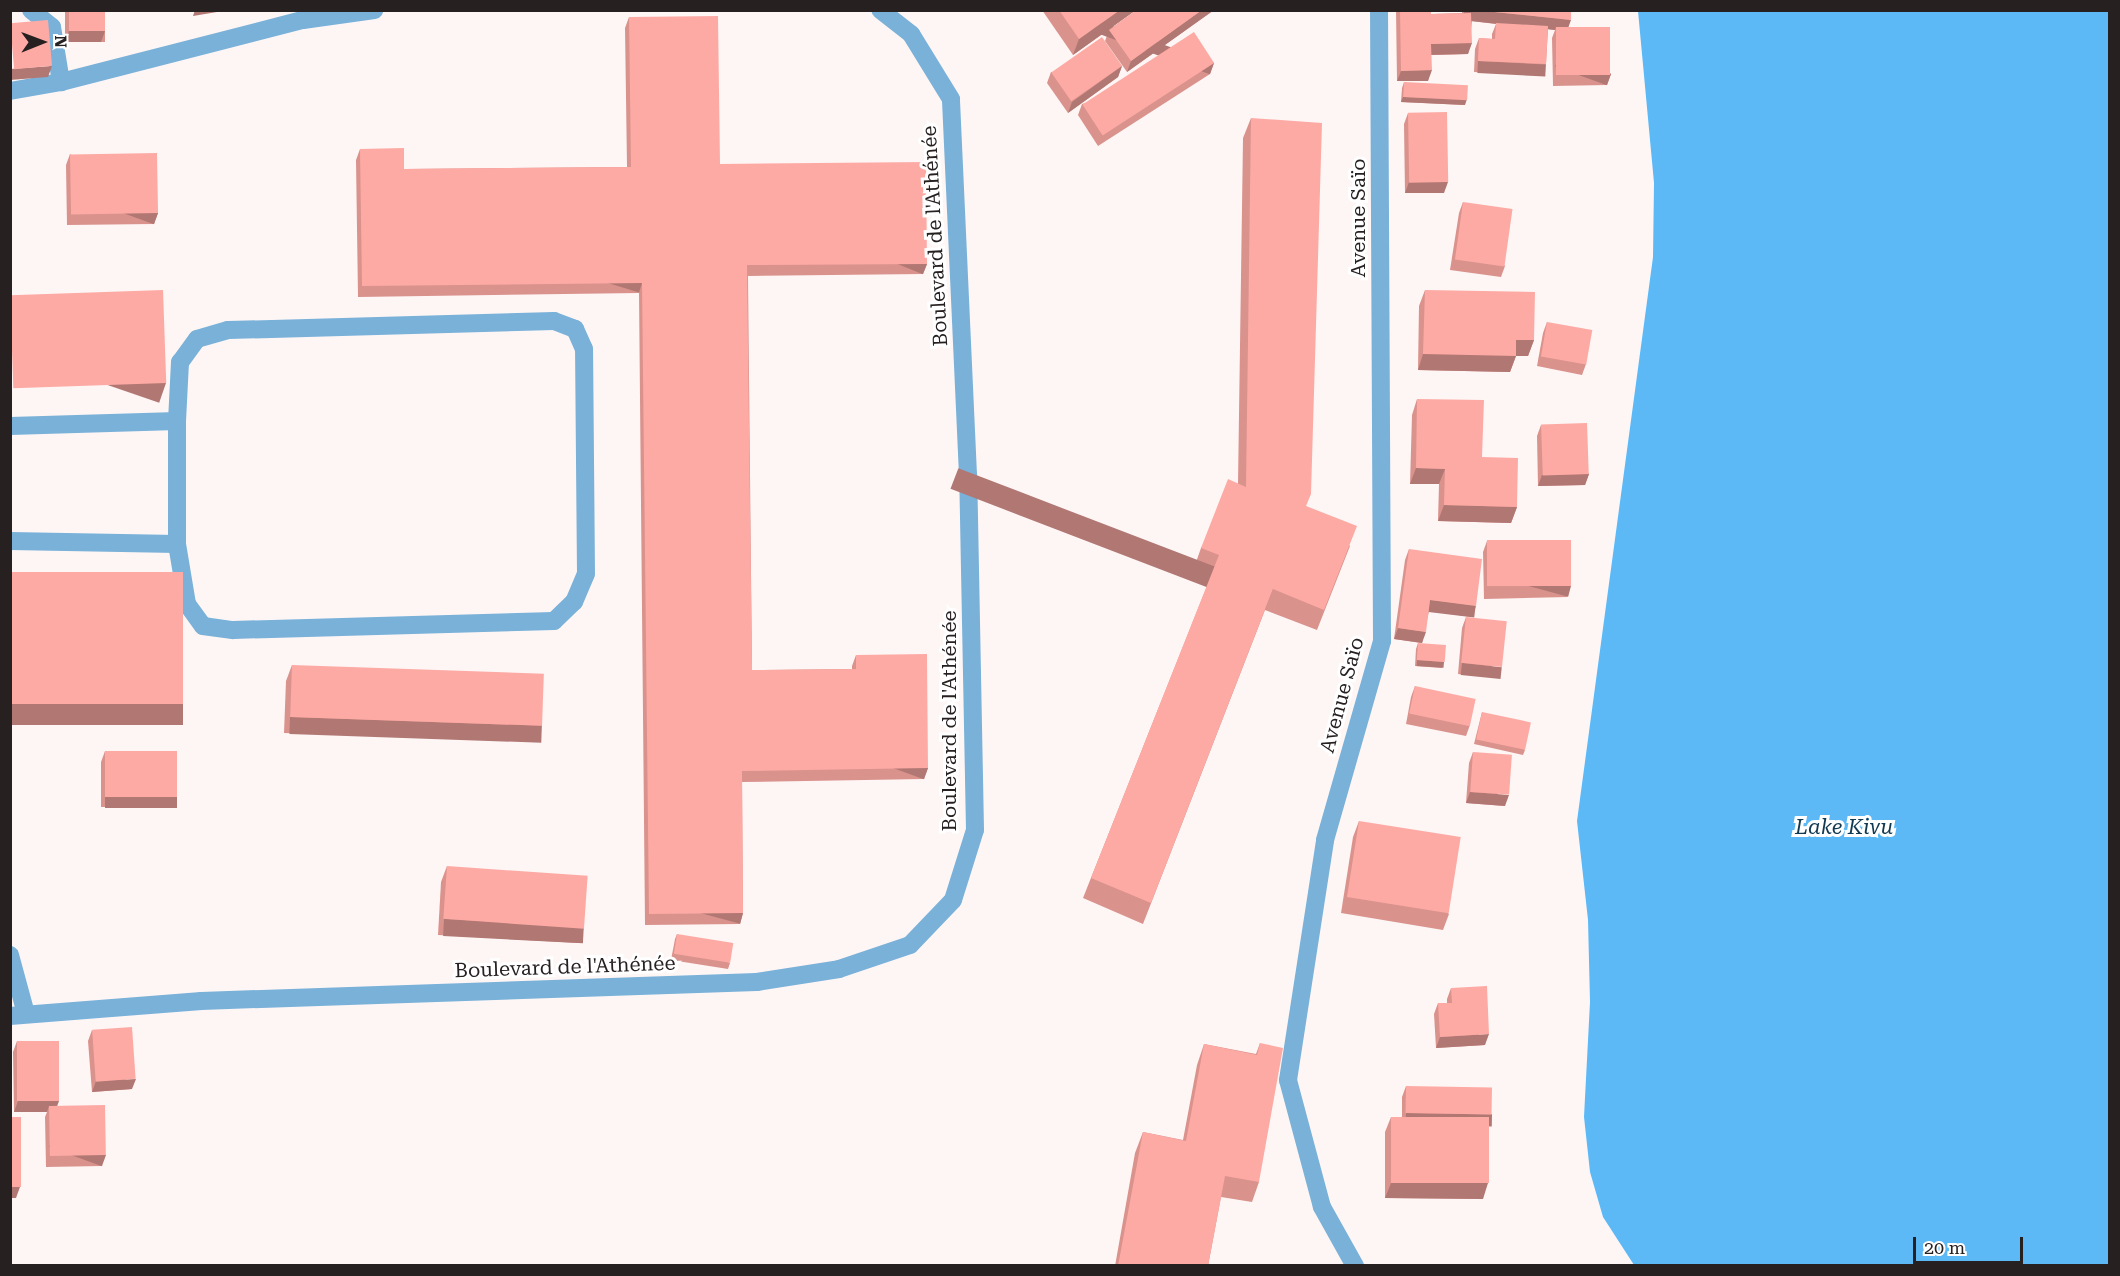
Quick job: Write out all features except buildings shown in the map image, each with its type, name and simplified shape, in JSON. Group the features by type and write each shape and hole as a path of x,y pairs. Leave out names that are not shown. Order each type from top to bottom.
{"street":[{"path":"31,10 52,27 61,82"},
{"path":"10,91 61,82 303,20 374,10"},
{"name":"Boulevard de l'Athénée","path":"18,1015 201,1001 757,982 839,969 910,945 952,900 975,830 968,475 951,99 911,34 880,10"},
{"name":"Avenue Saïo","path":"1354,1266 1322,1207 1288,1080 1325,840 1382,641 1379,10"},
{"path":"554,321 575,329 584,350 586,574 574,602 554,621 233,630 203,626 187,604 177,544 177,421 180,362 197,339 228,330 554,321"},
{"path":"10,426 177,421"},
{"path":"10,542 177,544"},
{"path":"10,955 18,1015"}],"water":[{"name":"Lake Kivu","path":"1638,11 2109,11 2109,1265 1634,1265 1603,1217 1590,1172 1584,1117 1590,1002 1588,920 1577,821 1653,257 1654,183"}]}
